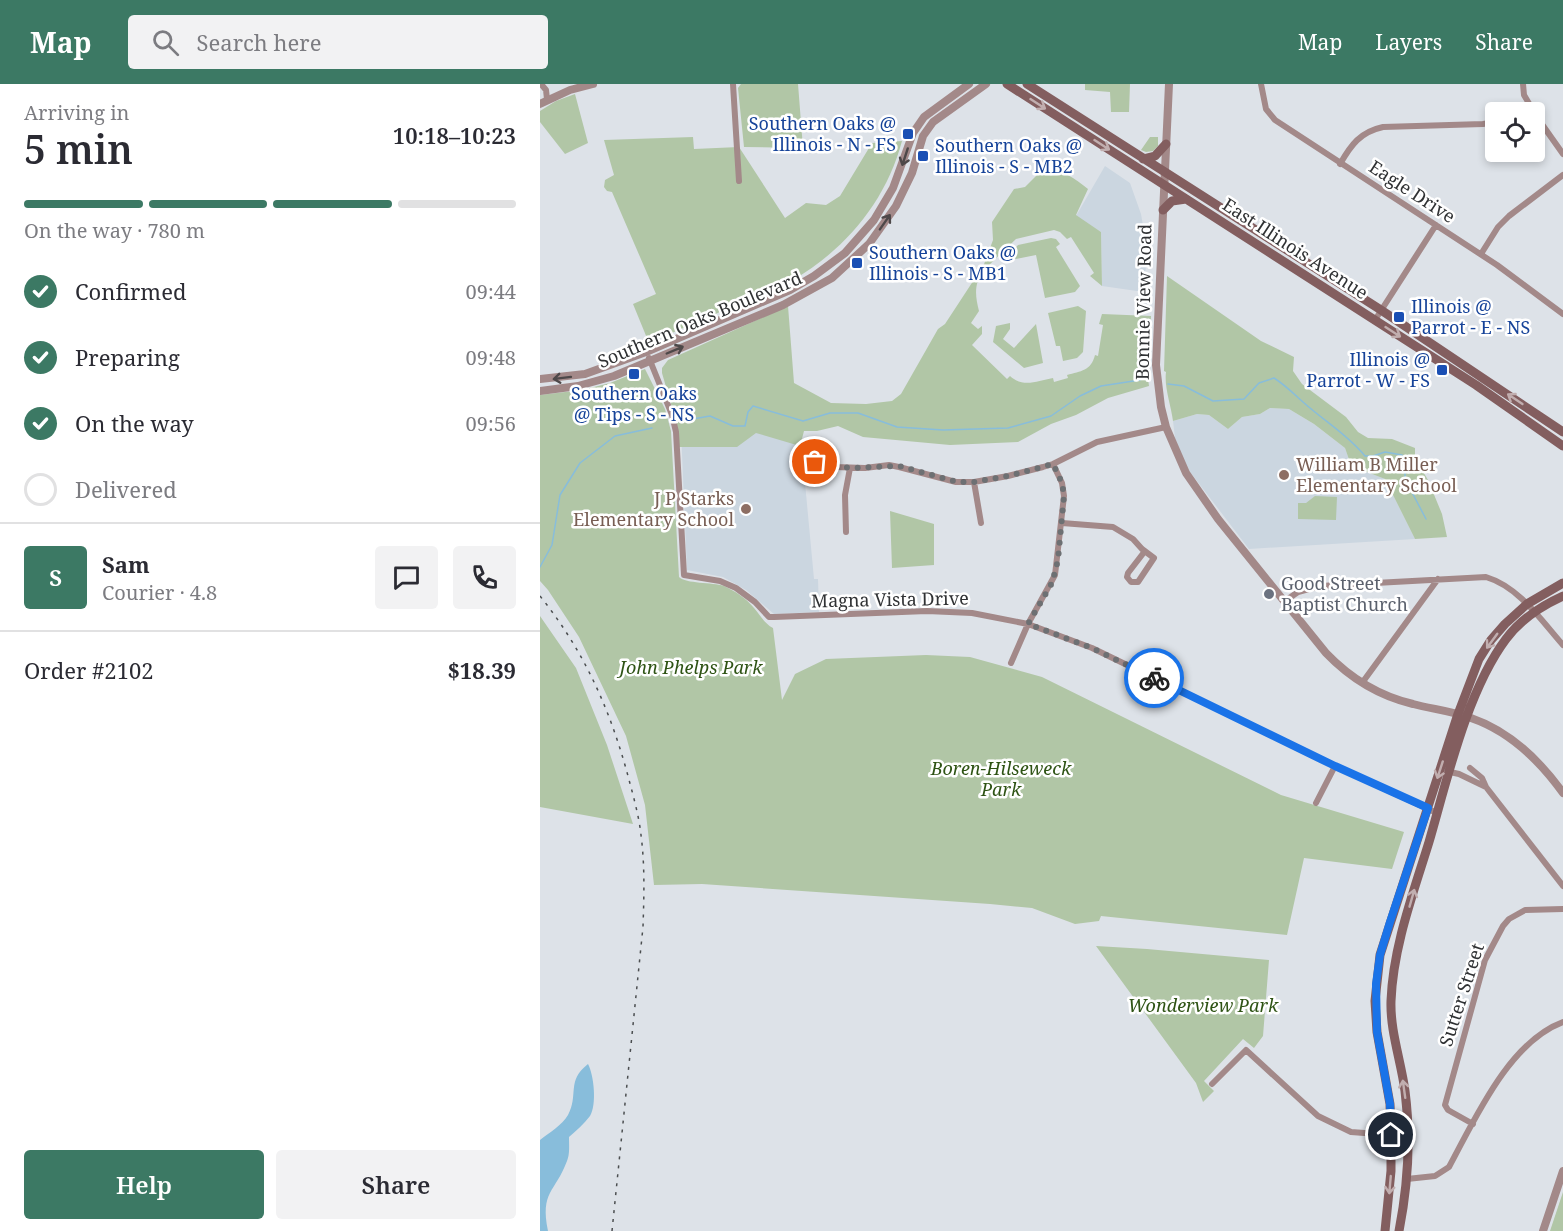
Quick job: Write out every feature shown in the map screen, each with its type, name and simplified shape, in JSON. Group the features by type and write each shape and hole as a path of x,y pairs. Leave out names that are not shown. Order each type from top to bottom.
{"main road":[{"name":"East Illinois Avenue","path":"1007,84 1374,320 1479,380 1563,432"},
{"name":"East Illinois Avenue","path":"1028,84 1381,310 1479,380 1563,446"},
{"path":"1069,124 1076,115"},
{"path":"1143,159 1155,156 1166,144"},
{"path":"1163,210 1172,201 1186,199"},
{"path":"1251,241 1257,231"},
{"path":"1333,293 1339,283"},
{"path":"1399,1231 1407,1179 1408,1135 1405,1091 1392,1028 1392,984 1395,960 1450,772 1475,668 1491,639 1527,604 1563,583"},
{"path":"1384,1231 1391,1171 1391,1135 1390,1104 1377,1032 1376,984 1380,955 1428,808 1463,715 1499,649 1514,629 1534,612 1563,596"}],"street":[{"path":"541,84 546,90 544,102"},
{"path":"544,102 568,87 593,84"},
{"path":"733,84 739,181"},
{"name":"Southern Oaks Boulevard","path":"540,379 585,374 646,352 790,290 814,276 845,253 864,232 888,197 917,127 929,112 969,84"},
{"path":"917,127 925,132 933,122 986,84"},
{"name":"Bonnie View Road","path":"1169,84 1156,364 1161,407 1166,427 1186,473 1218,519 1326,653 1344,670 1362,683 1404,702 1463,715 1494,728 1524,749 1541,765 1563,793"},
{"name":"Eagle Drive","path":"1261,84 1266,109 1270,115 1340,164 1480,254 1563,314"},
{"path":"1523,84 1528,102"},
{"path":"1340,164 1352,144 1371,130 1383,127 1485,124"},
{"path":"1545,129 1563,154"},
{"name":"Southern Oaks Boulevard","path":"540,391 603,381 799,297 832,278 852,261 874,237 896,206 912,173 925,132"},
{"path":"1480,254 1498,227 1509,216 1563,175"},
{"path":"1374,320 1436,225"},
{"path":"845,253 852,261"},
{"path":"646,352 650,361"},
{"name":"Magna Vista Drive","path":"650,361 672,415 676,432 683,572 687,577 704,577 736,588 755,602 769,617 927,611 972,613 1028,624 1092,648 1437,813"},
{"path":"805,457 825,465 850,468 899,466 946,480 974,482 1053,464 1097,442 1166,427"},
{"path":"1011,663 1028,624 1055,575 1064,489 1053,464"},
{"path":"846,532 845,495 850,468"},
{"path":"974,482 981,523"},
{"path":"1062,523 1113,527 1133,539 1154,558 1154,561 1138,582 1131,582 1127,577 1128,573 1145,551"},
{"path":"1285,601 1309,588 1486,577 1506,586 1527,604 1563,645"},
{"path":"1362,683 1437,579"},
{"path":"1316,803 1335,766"},
{"path":"1470,768 1482,778 1486,787 1563,886"},
{"path":"1450,772 1486,787"},
{"name":"Sutter Street","path":"1473,1124 1448,1110 1445,1105 1485,960 1503,926 1516,913 1535,908 1563,909"},
{"path":"1407,1179 1428,1178 1444,1172 1449,1167 1509,1064 1541,1035 1563,1022"},
{"path":"1212,1084 1246,1050 1306,1107 1321,1118 1351,1132 1391,1135"},
{"path":"1543,1231 1563,1171"}],"shaded area":[{"path":"1105,166 1130,183 1141,214 1147,249 1144,292 1102,286 1101,232 1076,216"},
{"name":"William B Miller Elementary School","path":"1270,408 1289,409 1314,424 1345,448 1353,471 1367,472 1385,479 1415,539 1249,549 1187,468 1175,438 1173,421 1197,414 1209,415 1228,429 1242,417 1260,414"},
{"name":"J P Starks Elementary School","path":"797,425 802,451 814,579 818,579 819,612 774,614 746,590 723,577 687,570 681,430"}],"green space":[{"path":"741,84 798,84 803,148 744,147 738,88"},
{"path":"1085,84 1130,84 1129,112 1111,112 1110,92 1085,90"},
{"path":"575,94 588,143 565,154 540,122 540,111 556,101"},
{"path":"693,137 694,149 739,147 785,218 806,203 826,205 840,196 872,143 902,141 886,184 874,203 847,238 830,254 793,280 649,343 633,304 656,294 612,192 607,191 604,187 605,180 614,175 604,140"},
{"path":"1150,137 1158,137 1158,146 1153,151 1141,150"},
{"path":"1043,169 1067,174 1088,189 1076,215 1101,232 1102,286 1090,276 1094,273 1071,237 1067,239 1054,230 1016,239 985,269 983,267 993,240 992,222 1014,189 1025,187"},
{"path":"1056,239 1060,244 1056,247 1080,286 1075,292 1045,298 1036,255 1016,259 1010,254 1018,245"},
{"path":"981,269 983,270 976,290 979,311 971,323 978,329 982,326 982,334 972,345 1007,379 1010,376 1020,382 1030,383 1053,378 1054,382 1068,378 1067,375 1088,367 1095,355 1098,356 1103,325 1099,324 1102,314 1151,316 1147,371 1149,386 1108,398 1018,442 950,445 863,437 838,426 817,431 804,431 800,446 756,433 737,447 679,447 677,425 662,373 662,368 668,360 788,306 794,383 831,403 866,404 892,401 901,394 938,329 945,324"},
{"path":"1167,276 1261,341 1294,357 1293,371 1302,384 1346,417 1358,432 1368,438 1392,439 1415,448 1415,458 1428,480 1442,514 1447,537 1415,539 1385,479 1367,472 1353,471 1345,448 1314,424 1289,409 1270,408 1260,414 1242,417 1228,429 1209,415 1197,414 1173,421 1164,371"},
{"path":"1078,306 1086,311 1083,352 1077,358 1063,361 1060,346 1056,346 1048,313"},
{"path":"1010,323 1010,329 1003,339 1014,348 1036,324 1043,363 1024,368 993,342 996,326"},
{"path":"645,369 665,409 671,431 679,577 687,581 724,586 732,590 747,601 773,628 782,700 795,674 826,659 926,655 970,657 1042,677 1281,795 1404,832 1392,869 1304,858 1287,935 1101,916 1099,921 1075,924 1032,908 990,904 702,884 654,885 645,805 626,736 579,637 540,581 540,395 582,390 610,383"},
{"path":"1315,496 1337,497 1336,520 1298,519 1298,503 1306,503"},
{"path":"890,511 934,524 934,565 892,568"},
{"path":"540,616 576,668 607,745 633,824 540,807"},
{"name":"Wonderview Park","path":"1096,946 1269,960 1263,1036 1254,1048 1243,1039 1204,1081 1214,1091 1203,1102 1196,1083"},
{"path":"1563,1192 1563,1231 1550,1231"}],"water":[{"path":"588,1064 594,1090 592,1111 585,1122 569,1137 568,1158 547,1200 548,1231 540,1231 540,1140 568,1115 577,1076"}],"waterway":[{"path":"1168,384 1184,386 1213,401 1244,399 1259,383 1274,378 1343,434 1365,456 1385,452 1402,455 1405,479 1426,519"},
{"path":"687,420 710,416 733,426 745,426 748,412 753,406 803,421 830,413 858,413 897,427 943,430 1008,428 1051,416 1080,396 1101,386 1140,380"},
{"path":"540,567 552,545 560,495 580,463 615,436 652,428"}],"railway":[{"path":"540,596 570,638 604,704 621,751 641,835 644,870 643,927 612,1231"}],"way so far":[{"path":"815,462 850,468 899,466 957,482 974,482 1008,476 1053,464 1064,489 1058,560 1052,583 1028,624 1092,648 1154,678"}],"place":[{"name":"Southern Oaks @ Illinois - N - FS","path":"908,134"},
{"name":"Southern Oaks @ Illinois - S - MB2","path":"923,156"},
{"name":"Southern Oaks @ Illinois - S - MB1","path":"857,263"},
{"name":"Illinois @ Parrot - E - NS","path":"1399,317"},
{"name":"Illinois @ Parrot - W - FS","path":"1442,370"},
{"name":"Southern Oaks @ Tips - S - NS","path":"634,374"},
{"name":"William B Miller Elementary School","path":"1284,475"},
{"name":"J P Starks Elementary School","path":"746,509"},
{"name":"Good Street Baptist Church","path":"1269,594"}],"route":[{"path":"1154,678 1335,766 1428,808 1380,955 1376,984 1377,1032 1390,1104 1391,1135"}],"park label":[{"name":"John Phelps Park","path":"691,668"},
{"name":"Boren-Hilseweck Park","path":"1001,779"}]}
